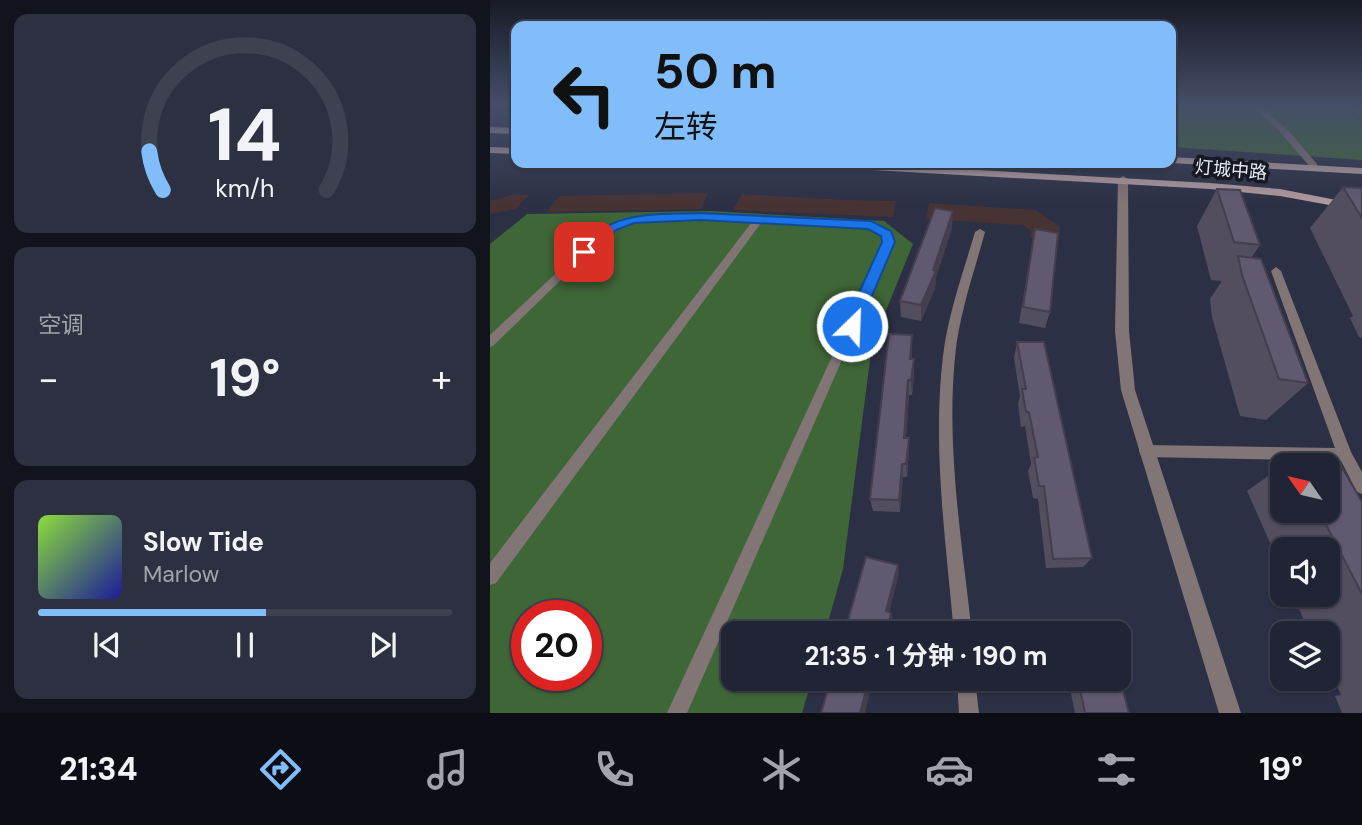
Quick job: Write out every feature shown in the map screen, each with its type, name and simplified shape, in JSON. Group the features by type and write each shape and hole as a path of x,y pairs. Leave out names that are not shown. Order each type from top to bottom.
{"main road":[{"path":"490,150 511,151"},
{"name":"灯城中路","path":"1176,162 1261,167 1314,166 1362,171"},
{"path":"1261,167 1273,192"},
{"name":"灯城中路","path":"902,168 1176,183 1273,192 1336,206 1362,208"},
{"path":"1172,168 1176,183"}],"street":[{"path":"1123,179 1122,331 1128,390 1230,713"}],"lane":[{"path":"1289,137 1314,166"},
{"path":"490,341 603,234 619,223 632,219 700,217 871,225 887,234 888,242 677,713"},
{"path":"490,577 758,219"},
{"path":"961,621 949,488 947,399 951,341 980,232"},
{"path":"1276,271 1345,454 1362,487"},
{"path":"1146,451 1345,454"},
{"path":"968,691 969,713"}],"shaded area":[{"path":"708,193 701,209 547,212 559,196"},
{"path":"515,194 529,195 515,209 490,214 490,201"},
{"path":"742,194 896,201 893,217 733,210"},
{"path":"929,203 1035,210 1060,227 1058,242 1030,238 1031,231 1024,225 926,219"}],"green space":[{"path":"1176,137 1362,137 1362,160 1176,147"},
{"path":"711,211 884,221 913,244 872,345 843,569 828,621 721,621 721,691 808,691 802,713 490,713 490,244 527,214"}],"building":[{"path":"1343,187 1362,188 1362,218"},
{"path":"1217,189 1240,190 1260,245 1234,242"},
{"path":"935,208 953,211 933,270 936,271 921,305 900,301"},
{"path":"1035,229 1058,233 1050,312 1023,307"},
{"path":"1238,256 1261,259 1308,383 1279,379 1242,275"},
{"path":"889,334 912,335 910,359 914,359 911,380 908,380 904,438 909,438 906,464 902,464 899,500 870,499"},
{"path":"1017,342 1044,342 1092,558 1053,559 1044,486 1039,486 1034,458 1038,457 1029,412 1026,412 1022,389 1026,389"},
{"path":"1340,464 1362,502 1362,594 1340,552 1340,537 1332,537 1325,523 1340,523"},
{"path":"866,557 898,565 886,611 891,613 889,621 848,621"},
{"path":"827,691 866,691 860,713 821,713"},
{"path":"1080,691 1123,691 1129,713 1085,713"}],"route":[{"path":"584,252 611,227 632,219 700,217 871,225 887,234 888,242 852,326"}]}
